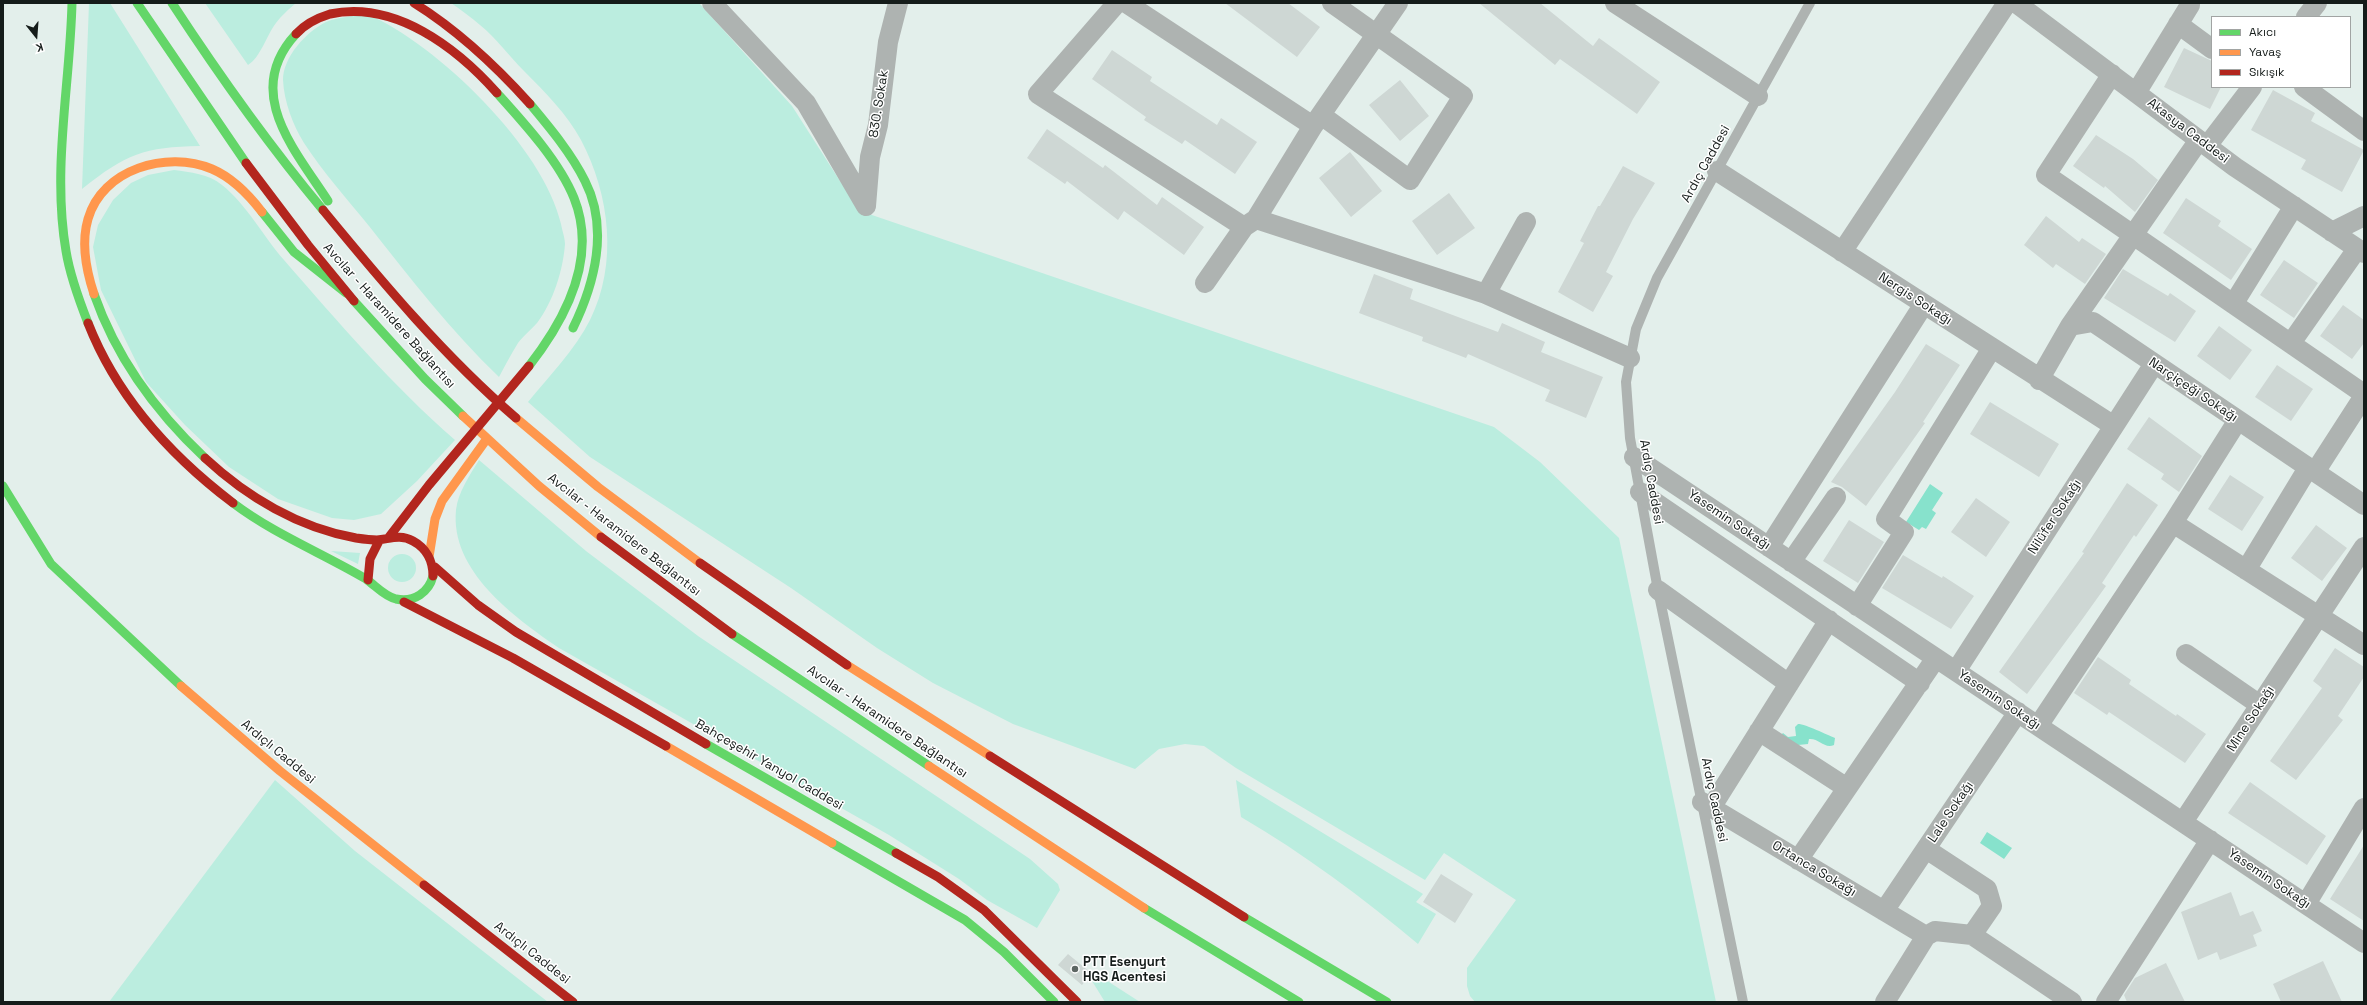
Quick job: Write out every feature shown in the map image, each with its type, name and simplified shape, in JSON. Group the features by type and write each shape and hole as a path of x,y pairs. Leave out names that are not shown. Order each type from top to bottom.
{"main road":[{"path":"72,3 61,163 61,207 65,247 71,276 85,320 100,352 137,410 186,463 210,485 239,507 266,524 347,571 368,580 394,599 404,602 513,658 965,920 1004,952 1054,1002"},
{"name":"Avcılar - Haramidere Bağlantısı","path":"137,3 239,153 315,255 346,293 427,381 522,470 587,525 694,608 1025,831 1217,954 1299,1002"},
{"name":"Avcılar - Haramidere Bağlantısı","path":"172,3 251,121 297,181 347,240 427,332 491,396 547,443 668,541 866,678 1246,918 1387,1002"},
{"path":"414,3 430,11 499,71 530,103 584,178 594,210 597,245 594,275 585,305 569,334"},
{"path":"347,240 340,222 328,200 280,125 274,104 272,85 275,64 282,46 295,29 314,14 335,6 357,4 381,8 408,19 456,53 490,84 519,118 560,173 575,200 580,227 582,254 570,302 537,356 410,507 389,537"},
{"path":"346,293 312,270 285,243 245,192 211,167 187,161 158,163 138,168 107,188 96,200 88,221 85,243 86,262 95,299 108,333 140,385 176,428 214,466 247,492 286,514 318,529 379,540 400,536 417,543 429,557 434,567 429,586 422,594 404,602"},
{"path":"503,419 513,406"},
{"path":"429,557 435,518 442,501 453,482 493,431"},
{"name":"Ardıçlı Caddesi","path":"3,486 51,564 160,668 280,771 573,1002"},
{"path":"368,580 370,559 373,548 379,540"},
{"name":"Bahçeşehir Yanyol Caddesi","path":"434,567 478,605 516,632 683,731 938,877 984,910 1077,1002"}],"street":[{"name":"830. Sokak","path":"712,3 806,103 866,206 870,157 878,125 888,42 898,3"},
{"path":"1117,3 1038,94 1250,223 1486,294 1630,358"},
{"path":"1126,3 1410,180 1463,96 1378,33 1332,3"},
{"path":"1205,283 1250,223 1317,121 1398,3"},
{"path":"1615,3 1758,96"},
{"path":"1842,252 2007,3"},
{"name":"Akasya Caddesi","path":"2016,3 2203,143 2361,251"},
{"path":"2136,93 2190,3"},
{"path":"2307,16 2317,3"},
{"path":"2178,24 2211,48"},
{"path":"2112,74 2046,175 2234,303 2364,395 2246,570"},
{"path":"2039,380 2070,326 2133,234 2203,143 2251,88"},
{"path":"2306,88 2360,122"},
{"name":"Nergis Sokağı","path":"1717,171 1992,348 2039,380 2114,426"},
{"path":"2234,303 2294,206"},
{"path":"2332,232 2364,216"},
{"path":"1486,294 1526,222"},
{"path":"2291,343 2361,251"},
{"path":"1769,547 1924,304"},
{"name":"Narçiçeği Sokağı","path":"2070,326 2093,322 2364,505"},
{"path":"1857,606 1904,532 1886,520 1992,348"},
{"name":"Nilüfer Sokağı","path":"1956,671 2154,364"},
{"path":"2038,726 2173,523 2238,420"},
{"name":"Yasemin Sokağı","path":"1634,457 2364,942"},
{"name":"Yasemin Sokağı","path":"1640,492 1920,682"},
{"path":"1791,562 1836,497"},
{"path":"2173,523 2364,645"},
{"path":"2318,616 2364,547"},
{"path":"1658,590 1789,684"},
{"name":"Mine Sokağı","path":"2183,822 2318,616"},
{"path":"1706,805 1759,731 1829,620"},
{"path":"2186,654 2260,705"},
{"path":"1798,860 1936,658"},
{"name":"Lale Sokağı","path":"1884,911 2018,712"},
{"path":"1759,731 1847,788"},
{"name":"Ortanca Sokağı","path":"1706,805 1926,936"},
{"path":"2306,904 2364,808"},
{"path":"2106,1002 2210,840"},
{"path":"1926,849 1987,889 1992,906 1972,935"},
{"path":"1885,1002 1926,936 1934,931 1972,935 2072,1002"}],"lane":[{"name":"Ardıç Caddesi","path":"1742,1002 1706,805 1658,590 1630,438 1626,382 1636,329 1657,278 1810,3"}],"shaded area":[{"path":"89,3 110,3 200,146 164,148 136,155 111,168 82,189"},
{"path":"205,3 296,3 278,20 272,28 260,52 248,65"},
{"path":"451,3 699,3 792,106 840,181 866,213 1494,427 1540,462 1619,538 1716,1002 1475,1002 1470,996 1467,986 1467,968 1516,900 1444,853 1425,880 1236,768 1204,746 1185,744 1159,749 1135,769 1013,724 933,683 877,648 791,588 590,457 528,402 577,342 590,320 599,298 607,253 607,230 599,183 581,140 562,112 548,95 486,30"},
{"path":"367,14 395,29 424,49 455,74 484,102 511,132 533,163 551,194 565,242 562,265 556,286 543,315 518,343 499,377 431,304 327,175 304,143 296,129 290,113 285,97 283,80 287,63 297,46 318,26 326,22"},
{"path":"174,170 199,174 211,178 231,193 247,211 276,251 345,330 410,398 455,440 417,481 381,514 354,520 332,518 278,499 229,467 185,425 146,382 101,290 93,247 98,225 113,200 131,183 148,175"},
{"path":"479,460 586,551 698,636 1030,859 1058,884 1060,890 1037,928 987,900 959,879 889,835 559,648 541,636 505,607 488,590 474,572 463,553 457,532 457,503 465,484"},
{"path":"1930,484 1943,493 1932,510 1936,513 1926,529 1922,527 1919,530 1906,522"},
{"path":"331,551 360,553 358,564"},
{"path":"402,554 412,558 416,568 412,578 402,582 392,578 388,568 392,558"},
{"path":"1798,724 1802,724 1835,738 1834,745 1827,746 1816,740 1809,739 1808,744 1798,745 1781,735 1783,733 1788,737 1796,736 1795,727"},
{"path":"275,780 355,851 548,1002 109,1002"},
{"path":"1236,780 1423,894 1416,902 1436,914 1418,944 1376,910 1310,861 1241,817"},
{"path":"1987,832 2012,848 2004,859 1980,843"},
{"path":"1098,975 1140,1002 1105,1002 1092,981"}],"building":[{"path":"1225,3 1288,3 1320,27 1297,57"},
{"path":"1479,3 1540,3 1593,46 1599,38 1660,82 1637,114 1560,59 1555,65"},
{"path":"2184,48 2211,61 2211,88 2220,88 2210,109 2164,87"},
{"path":"1112,50 1152,77 1150,81 1217,125 1221,118 1257,142 1235,174 1185,140 1182,144 1144,120 1146,117 1092,79"},
{"path":"1400,80 1429,116 1400,141 1369,105"},
{"path":"2273,90 2315,113 2311,121 2364,150 2342,192 2301,169 2306,160 2251,130"},
{"path":"1047,129 1103,168 1105,165 1157,205 1162,197 1204,227 1184,255 1124,211 1118,220 1067,181 1065,184 1027,158"},
{"path":"2096,135 2133,159 2158,180 2135,212 2105,186 2104,188 2073,166"},
{"path":"1350,152 1382,191 1351,217 1319,178"},
{"path":"1623,166 1655,183 1633,219 1606,272 1613,276 1593,312 1558,292 1584,243 1580,241 1598,206 1600,206"},
{"path":"1449,193 1475,228 1437,255 1412,221"},
{"path":"2186,198 2221,221 2218,226 2252,249 2231,280 2163,233"},
{"path":"2046,216 2079,242 2082,238 2106,254 2085,284 2056,264 2053,268 2024,245"},
{"path":"2284,260 2318,283 2294,318 2260,295"},
{"path":"2123,269 2168,296 2170,293 2196,311 2175,342 2104,298"},
{"path":"1374,274 1413,289 1410,299 1498,332 1502,323 1545,342 1541,352 1603,377 1586,418 1545,401 1550,390 1468,354 1466,358 1422,341 1423,337 1359,313"},
{"path":"2343,305 2364,320 2364,343 2352,359 2320,336"},
{"path":"2219,326 2252,350 2230,380 2197,356"},
{"path":"1926,344 1960,365 1923,422 1925,423 1866,506 1842,487 1831,482 1895,392"},
{"path":"2277,365 2313,389 2291,421 2255,397"},
{"path":"1990,402 2059,444 2039,477 1970,434"},
{"path":"2149,417 2202,456 2179,492 2161,479 2164,474 2127,449"},
{"path":"2230,475 2264,497 2242,531 2208,509"},
{"path":"2127,483 2158,505 2136,537 2134,535 2102,583 2106,586 2027,694 1999,672 2084,553 2082,552"},
{"path":"1976,498 2010,522 1986,557 1951,532"},
{"path":"1849,520 1884,542 1858,583 1823,561"},
{"path":"2316,525 2347,548 2322,581 2291,558"},
{"path":"1903,555 1942,578 1943,576 1974,596 1951,629 1882,588"},
{"path":"2335,648 2364,667 2364,677 2338,716 2343,720 2296,780 2270,761 2322,688 2313,681"},
{"path":"2098,657 2131,680 2129,684 2176,716 2177,714 2206,734 2185,763 2109,712 2107,715 2074,693"},
{"path":"2250,782 2326,836 2307,865 2228,813"},
{"path":"2364,845 2364,921 2330,899"},
{"path":"1441,874 1473,894 1455,923 1423,902"},
{"path":"2231,892 2240,916 2253,911 2262,931 2253,935 2257,946 2220,960 2217,952 2198,960 2181,912"},
{"name":"PTT Esenyurt HGS Acentesi","path":"1068,954 1091,973 1082,985 1058,965"},
{"path":"2323,961 2342,1002 2281,1002 2273,984"},
{"path":"2166,963 2185,1002 2127,1002 2124,995 2135,978"}],"traffic: fast":[{"path":"72,3 61,158 62,220 70,270 88,323"},
{"path":"137,3 246,163"},
{"path":"172,3 244,109 323,210"},
{"path":"296,34 281,56 274,77 274,99 279,120 289,141 301,162 328,201"},
{"path":"497,93 550,156 574,198 580,221 582,243 580,265 574,287 555,329 529,366"},
{"path":"530,104 560,141 585,181 592,199 596,217 598,236 593,274 588,293 573,328"},
{"path":"262,212 294,252 346,293"},
{"path":"94,294 114,340 139,382 170,422 205,458"},
{"path":"354,301 425,379 463,416"},
{"path":"3,486 51,564 181,686"},
{"path":"233,503 281,534 366,579 392,598 403,600 415,598 428,587 433,576"},
{"path":"732,634 929,766"},
{"path":"706,744 896,853"},
{"path":"832,843 965,920 1004,952 1054,1002"},
{"path":"1144,908 1299,1002"},
{"path":"1244,917 1387,1002"}],"traffic: slow":[{"path":"94,294 85,256 85,237 88,219 96,202 107,187 122,176 138,168 157,163 176,162 194,164 212,169 234,182 252,199 262,212"},
{"path":"463,416 539,486 601,537"},
{"path":"516,418 598,487 700,563"},
{"path":"429,557 435,519 442,501 486,440"},
{"path":"847,665 990,756"},
{"path":"181,686 280,771 424,885"},
{"path":"666,746 832,843"},
{"path":"929,766 1144,908"}],"traffic: jam":[{"path":"414,3 446,25 476,49 530,104"},
{"path":"296,34 303,27 320,17 330,14 354,12 378,14 401,21 423,31 463,60 497,93"},
{"path":"246,163 308,245 354,301"},
{"path":"323,210 391,292 439,344 464,370 516,418"},
{"path":"88,323 114,376 148,423 188,465 233,503"},
{"path":"389,537 429,485 529,366"},
{"path":"205,458 238,486 256,498 294,519 314,527 369,540 399,537 413,541 422,547 428,556 432,565 433,576"},
{"path":"601,537 732,634"},
{"path":"368,580 370,559 379,541"},
{"path":"700,563 847,665"},
{"path":"435,567 478,605 516,632 706,744"},
{"path":"404,602 513,658 666,746"},
{"path":"990,756 1244,917"},
{"path":"896,853 938,877 984,910 1077,1002"},
{"path":"424,885 573,1002"}],"place":[{"name":"PTT Esenyurt HGS Acentesi","path":"1075,969"}]}
